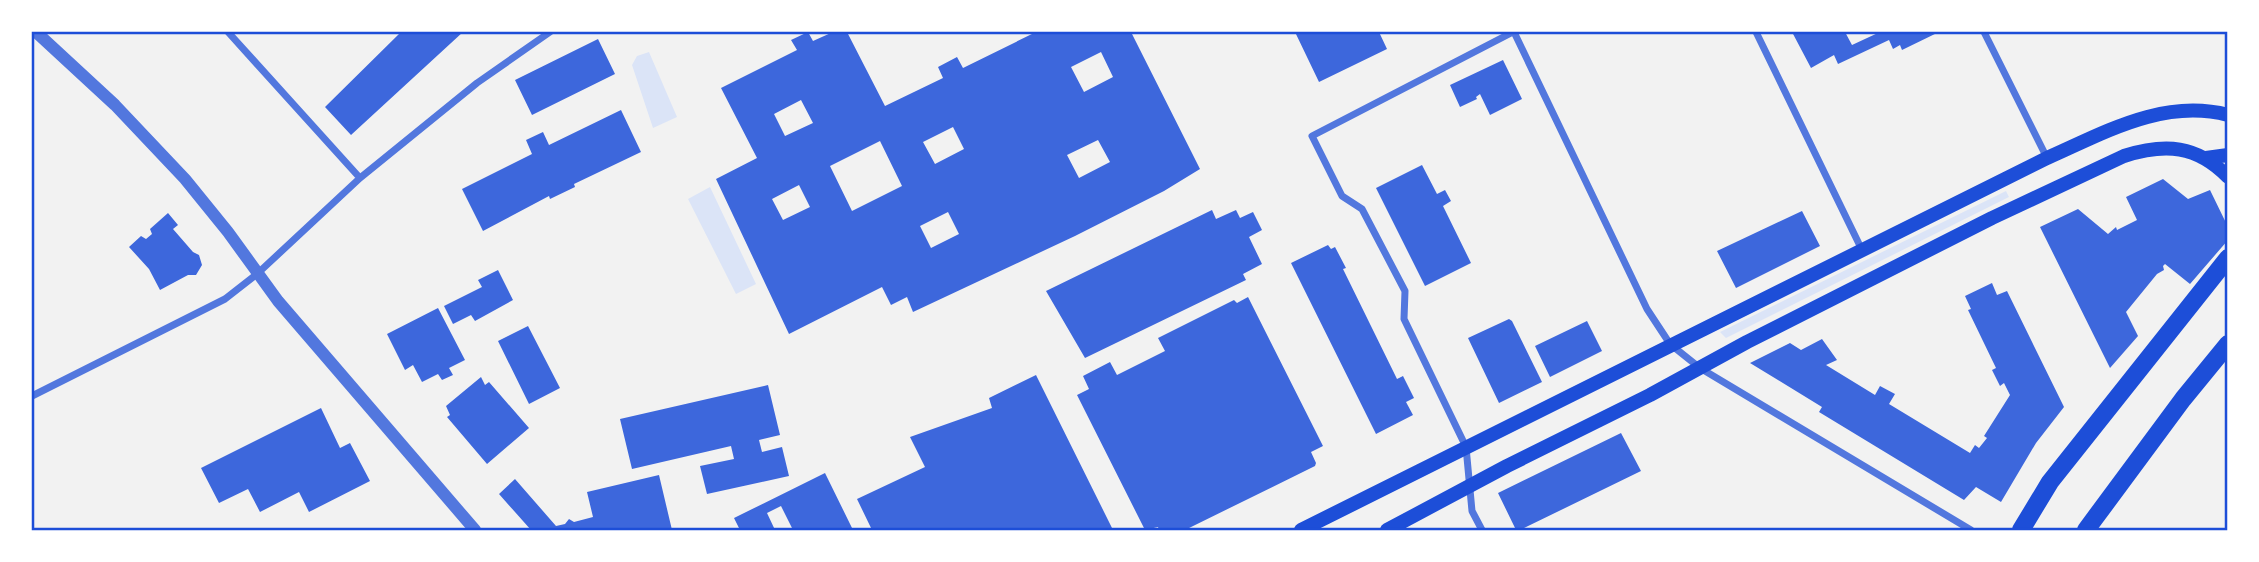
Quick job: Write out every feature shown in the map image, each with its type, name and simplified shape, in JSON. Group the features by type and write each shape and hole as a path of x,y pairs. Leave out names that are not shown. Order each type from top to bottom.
{"main road":[{"path":"1301,530 2047,158 2156,114 2191,109 2228,115"},
{"path":"1388,530 1992,218 2124,156 2144,149 2193,152 2206,158 2228,177"},
{"path":"2206,158 2228,155"},
{"path":"2021,530 2081,441 2228,258"},
{"path":"2086,530 2183,399 2228,344"},
{"path":"2033,509 2038,530"}],"street":[{"path":"36,32 115,105 185,179 228,232 257,274 475,530"},
{"path":"228,32 360,178"},
{"path":"32,396 225,299 257,274 360,178 477,83 550,32"},
{"path":"1482,530 1472,511 1466,447 1404,319 1405,291 1362,209 1342,196 1312,136 1514,32 1647,309 1670,344 1700,368 1971,530"},
{"path":"1756,32 1862,250"},
{"path":"1984,32 2047,158"}],"shaded area":[{"path":"649,52 677,117 653,128 632,65 637,56"},
{"path":"710,187 756,284 736,294 688,199"},
{"path":"2006,191 2009,197 1726,338 1720,332"}],"building":[{"path":"401,32 463,32 351,135 325,107"},
{"path":"808,32 813,41 833,32 847,32 885,106 943,78 938,67 957,57 963,68 1036,32 1131,32 1200,169 1164,191 1075,236 913,312 907,297 891,305 882,287 789,334 716,179 757,158 721,88 797,50 791,40","holes":["1101,52 1113,77 1084,92 1071,67","801,100 813,123 785,136 774,114","953,127 964,149 935,164 923,142","1098,140 1110,162 1079,178 1067,155","880,141 902,186 852,211 830,166","799,185 810,207 783,220 772,199","948,212 959,234 931,248 920,226"]},
{"path":"1295,32 1379,32 1387,49 1319,82"},
{"path":"1792,32 1845,32 1852,45 1880,32 1939,32 1902,50 1900,45 1893,49 1889,40 1838,64 1834,55 1811,68"},
{"path":"598,39 615,74 532,115 515,80"},
{"path":"1503,60 1522,99 1490,115 1480,94 1477,99 1460,107 1450,85"},
{"path":"621,110 641,152 483,231 462,189 532,154 526,140 543,132 549,145"},
{"path":"1422,165 1437,194 1445,190 1451,201 1443,206 1471,263 1425,286 1376,188"},
{"path":"2163,179 2188,199 2210,190 2228,227 2228,240 2190,284 2165,264 2163,266 2164,270 2157,274 2126,312 2138,336 2110,368 2040,227 2078,209 2108,234 2116,227 2117,230 2137,220 2126,197"},
{"path":"1212,210 1216,219 1236,210 1240,218 1253,212 1262,230 1249,237 1262,264 1243,274 1246,280 1085,358 1046,291"},
{"path":"1802,211 1820,246 1736,288 1717,251"},
{"path":"168,213 178,225 173,229 193,252 199,255 202,265 196,275 188,275 160,290 149,269 129,247 141,236 146,239 152,234 150,229"},
{"path":"1328,245 1331,249 1335,247 1346,268 1343,269 1397,379 1403,376 1414,398 1406,402 1413,415 1376,434 1291,263"},
{"path":"498,270 513,300 475,321 471,315 453,324 444,306 482,287 478,280"},
{"path":"1992,283 1997,295 2007,291 2064,407 2036,443 2001,502 1976,487 1964,500 1819,412 1822,407 1750,363 1790,343 1801,350 1822,339 1837,360 1826,365 1875,395 1880,386 1895,394 1889,404 1970,453 1975,445 1979,448 1987,438 1984,436 2010,395 2004,383 2000,386 1992,370 1996,368 1968,310 1971,309 1965,296"},
{"path":"1248,297 1323,446 1311,452 1315,466 1185,530 1159,530 1158,527 1145,530 1077,395 1089,389 1083,376 1110,362 1117,375 1165,351 1158,338 1234,300 1237,303"},
{"path":"438,308 465,360 449,368 453,375 442,380 438,374 422,382 413,365 405,370 387,334"},
{"path":"1509,319 1542,382 1499,403 1468,338"},
{"path":"1587,321 1602,351 1550,377 1535,346"},
{"path":"528,326 560,388 529,404 498,341"},
{"path":"1036,375 1113,530 872,530 857,499 925,467 910,437 992,408 989,398"},
{"path":"481,377 485,385 489,382 529,428 487,464 447,417 450,415 446,406"},
{"path":"768,385 780,435 759,440 762,452 782,447 789,476 707,494 700,466 734,459 731,446 632,469 620,419"},
{"path":"321,408 340,448 350,443 370,481 309,512 299,492 260,512 248,489 219,503 201,468"},
{"path":"1621,433 1641,471 1516,530 1498,493"},
{"path":"825,473 853,530 793,530 781,506 767,513 775,530 740,530 734,518"},
{"path":"659,475 672,530 531,530 499,494 515,479 556,526 565,524 569,519 574,522 593,517 587,492"}]}
